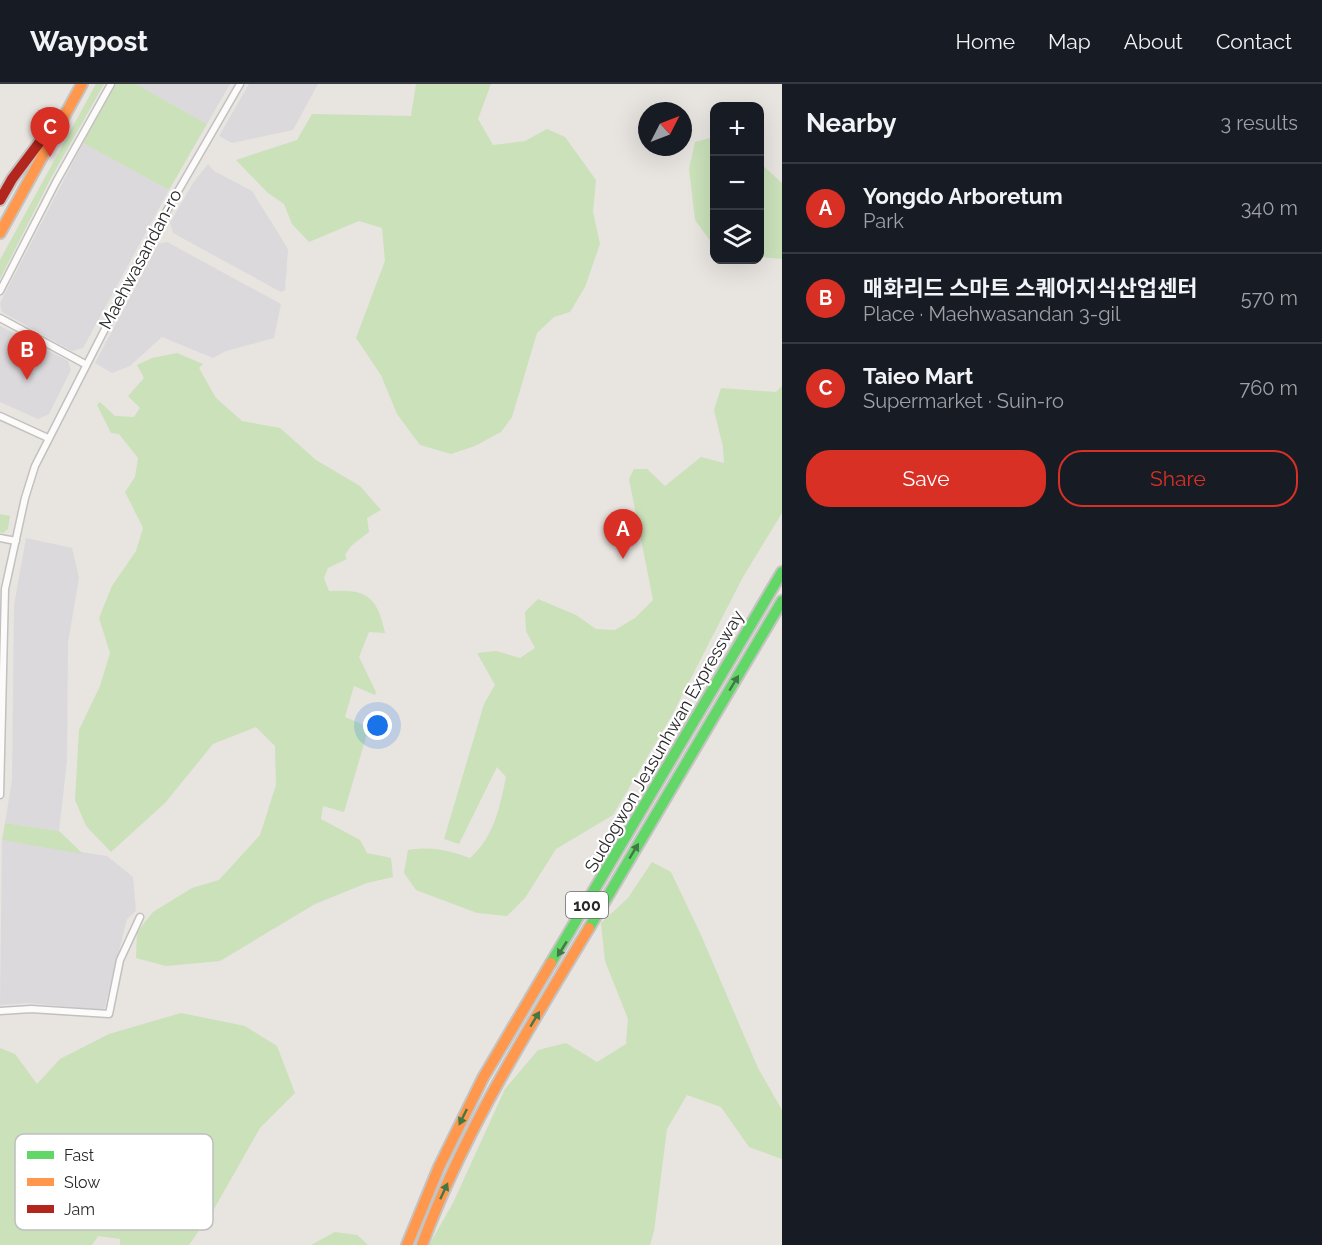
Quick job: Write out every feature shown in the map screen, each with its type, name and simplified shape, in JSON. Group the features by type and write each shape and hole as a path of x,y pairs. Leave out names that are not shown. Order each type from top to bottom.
{"main road":[{"path":"0,243 76,84"},
{"path":"0,220 82,84"},
{"path":"0,200 12,179 59,121"},
{"path":"0,233 59,121"},
{"name":"Sudogwon Je1sunhwan Expressway","path":"406,1245 435,1177 483,1078 782,572"},
{"name":"Sudogwon Je1sunhwan Expressway","path":"422,1245 434,1212 498,1081 782,602"}],"street":[{"path":"0,291 56,182 111,84"},
{"name":"Maehwasandan-ro","path":"0,795 2,625 5,589 25,498 48,438 85,364 191,165 240,84"},
{"path":"0,318 85,364"},
{"path":"0,416 48,438"},
{"path":"0,538 16,541"},
{"path":"0,1011 31,1010 109,1014 120,960 140,917"}],"shaded area":[{"path":"136,84 230,84 207,124"},
{"path":"249,84 318,84 293,130 232,143 219,136"},
{"path":"83,143 169,190 83,348 72,351 2,312 0,303"},
{"path":"208,164 214,171 252,191 285,244 288,250 285,290 281,292 173,233 170,223 193,183"},
{"path":"167,242 281,304 274,338 226,351 213,358 162,337 130,366 112,373 95,363 158,244"},
{"path":"0,326 68,361 71,370 49,414 38,419 0,402"},
{"path":"26,538 72,548 79,578 68,642 67,761 59,831 5,823 12,780 14,605"},
{"path":"2,840 107,856 133,877 136,911 127,919 104,1010 28,1003 0,1005"}],"green space":[{"path":"96,84 104,84 51,178 0,279 0,260"},
{"path":"116,84 136,84 207,124 169,190 83,143"},
{"path":"416,84 491,84 478,119 493,145 525,141 547,129 565,137 596,180 593,212 600,244 585,287 570,312 554,317 537,333 512,417 501,432 475,446 451,454 420,445 397,414 381,375 356,338 385,261 382,228 359,221 309,242 292,224 284,204 268,193 236,160 297,140 312,114 411,116"},
{"path":"710,138 710,241 695,220 689,169 695,142"},
{"path":"764,167 782,183 782,259 764,257"},
{"path":"177,353 203,364 199,368 216,398 242,421 280,428 316,460 360,486 381,510 367,518 369,532 351,546 345,555 347,559 328,568 324,578 329,591 361,593 374,602 385,633 369,632 359,657 376,692 375,695 354,686 345,717 369,727 344,812 323,806 321,819 360,840 367,853 391,858 393,877 367,883 315,904 220,961 166,966 136,958 137,932 153,912 192,888 219,880 260,835 276,785 275,746 256,727 213,744 165,803 111,852 86,826 75,800 79,730 100,686 110,653 99,618 112,586 136,551 143,528 125,492 135,477 138,458 119,434 111,433 97,405 100,402 115,416 134,417 140,408 128,396 144,378 137,365 152,358"},
{"path":"782,386 782,513 743,577 671,717 613,815 556,849 525,898 507,916 477,913 416,890 404,873 408,850 424,848 470,858 485,841 495,821 501,799 506,777 497,767 459,844 444,839 484,704 495,685 477,653 496,651 520,658 535,648 526,631 525,612 538,599 576,615 596,629 615,630 635,618 653,600 629,479 634,469 647,469 665,486 701,457 724,463 723,447 714,410 721,388 776,392"},
{"path":"0,514 10,516 8,529 3,533 0,532"},
{"path":"5,823 59,831 83,854 2,840"},
{"path":"652,862 671,872 701,935 758,1068 782,1110 782,1159 749,1147 721,1107 687,1095 667,1129 654,1231 650,1245 429,1245 453,1203 505,1089 538,1050 566,1043 597,1062 626,1044 628,1019 605,961 601,923 628,898"},
{"path":"181,1013 245,1026 277,1046 295,1093 260,1128 213,1210 213,1134 15,1134 15,1230 199,1230 189,1245 120,1245 120,1239 98,1236 92,1245 0,1245 0,1048 15,1054 37,1084 60,1059 109,1034"},
{"path":"335,1232 357,1235 368,1245 311,1245"}],"traffic: fast":[{"path":"551,963 782,572"},
{"path":"589,928 782,601"}],"traffic: slow":[{"path":"0,233 82,84"},
{"path":"422,1245 438,1203 477,1122 589,928"},
{"path":"407,1245 439,1167 483,1078 551,963"}],"traffic: jam":[{"path":"0,200 12,179 57,119"}],"place":[{"name":"Taieo Mart","path":"50,157"},
{"name":"매화리드 스마트 스퀘어지식산업센터","path":"27,380"},
{"name":"Yongdo Arboretum","path":"623,559"}]}
